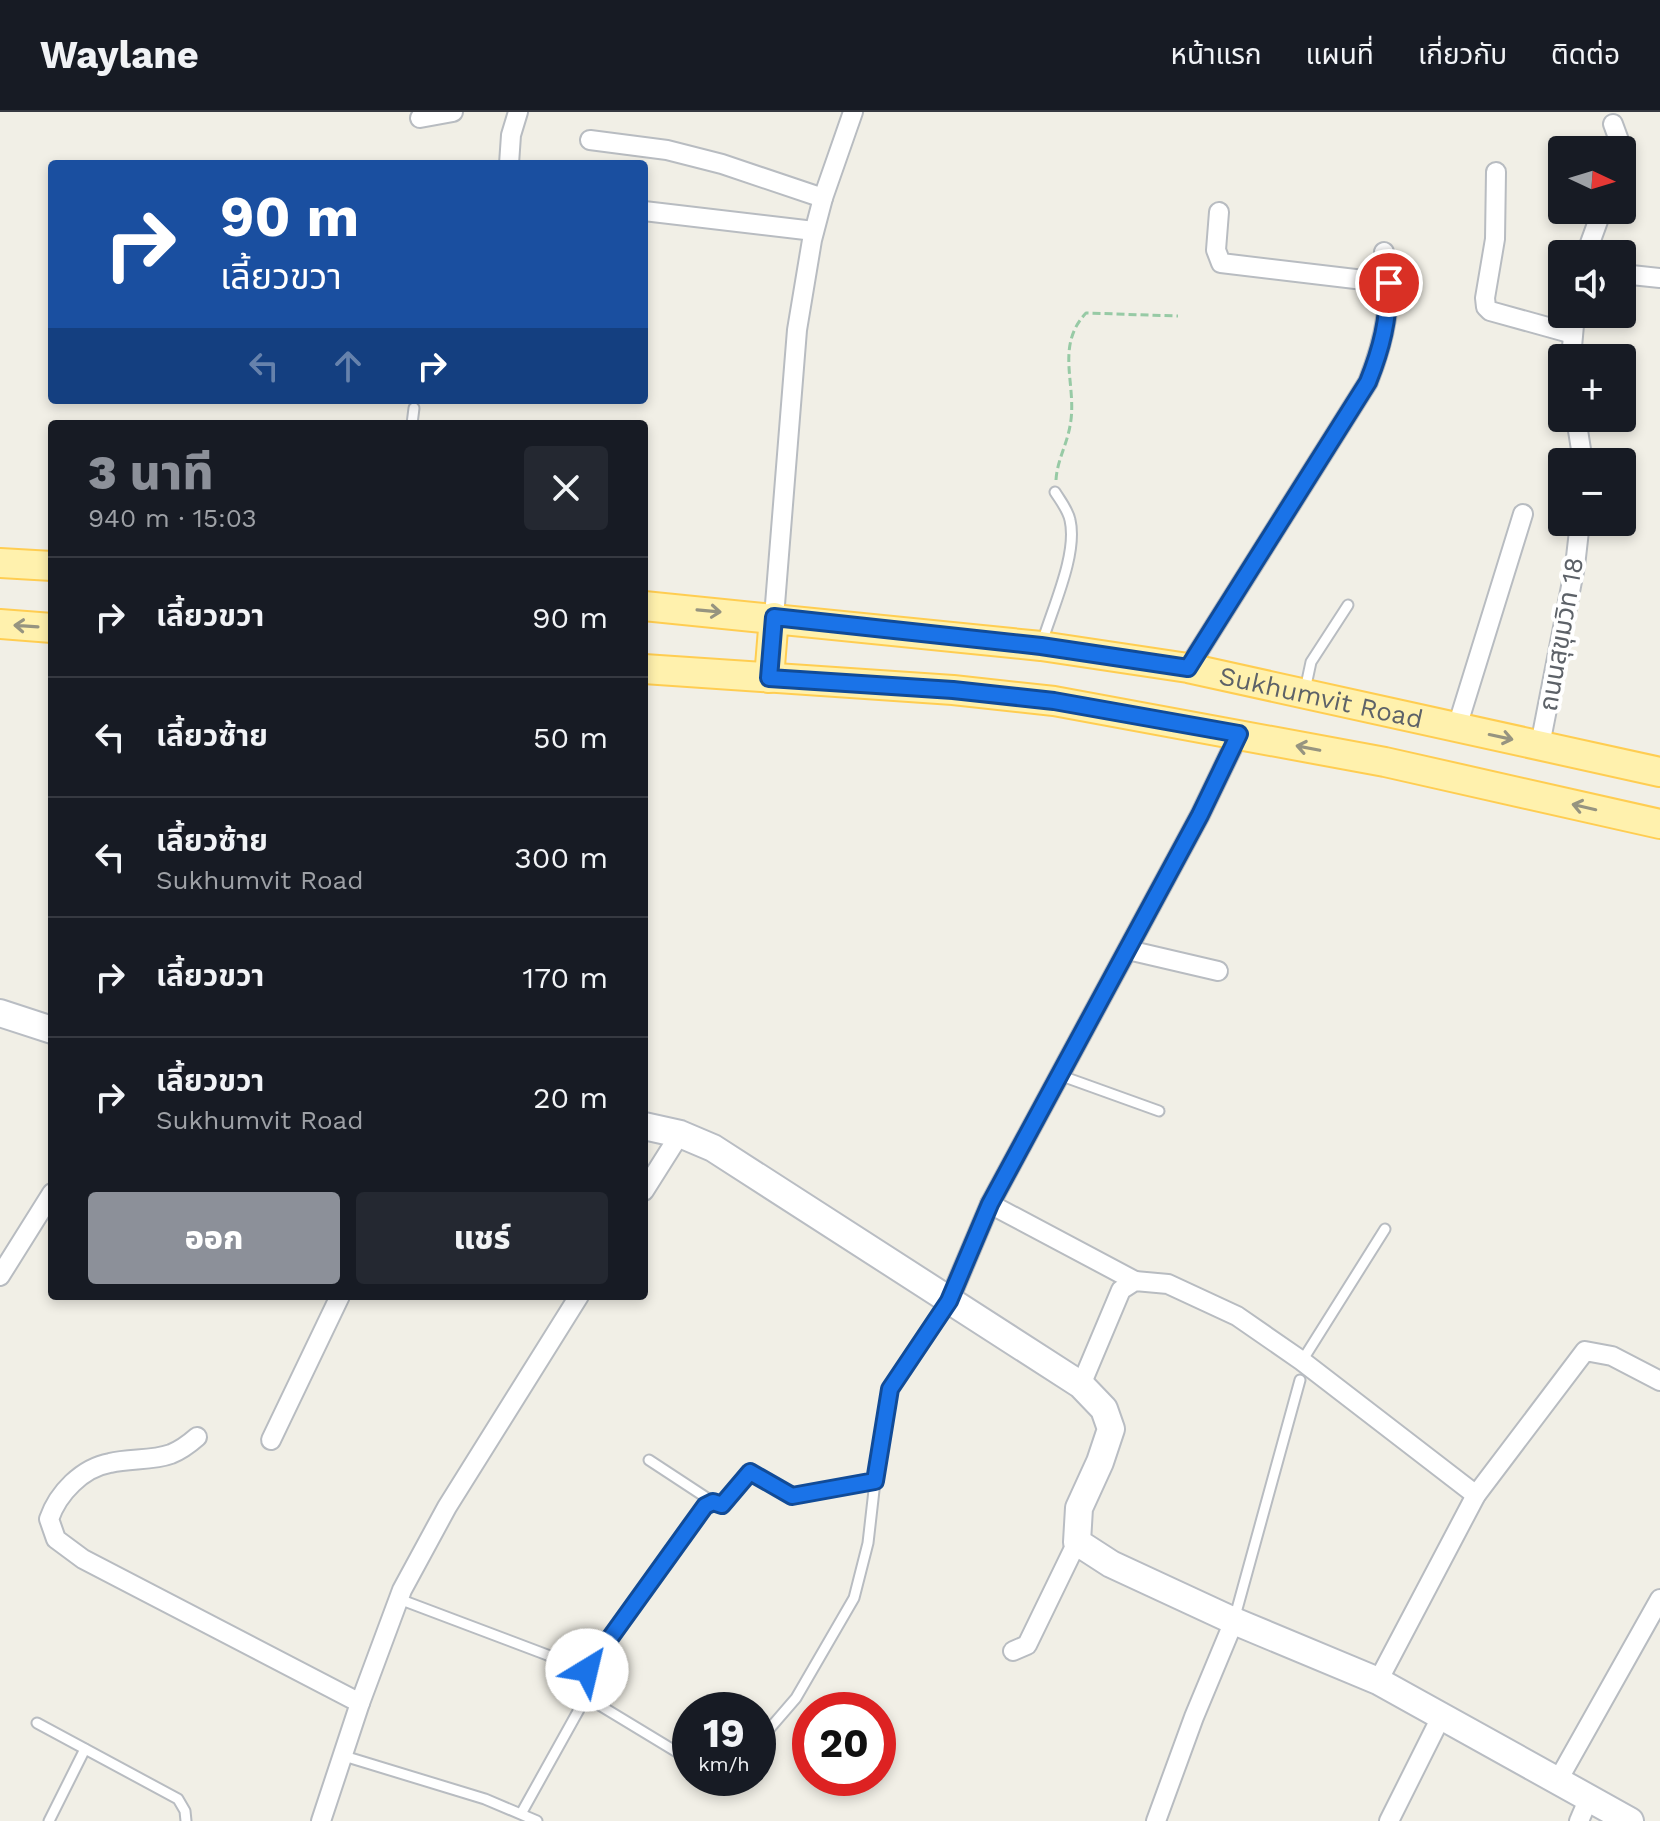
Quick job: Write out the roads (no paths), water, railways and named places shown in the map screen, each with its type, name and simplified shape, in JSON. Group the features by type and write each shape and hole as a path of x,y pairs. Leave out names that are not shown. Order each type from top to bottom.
{"main road":[{"path":"0,563 48,566"},
{"name":"Sukhumvit Road","path":"648,606 1041,646 1188,668 1660,772"},
{"path":"769,678 774,617"},
{"path":"0,624 48,628"},
{"name":"Sukhumvit Road","path":"648,669 953,690 1054,701 1385,762 1660,824"}],"street":[{"path":"420,118 453,112"},
{"path":"509,160 511,135 518,112"},
{"path":"774,617 797,330 814,231 853,112"},
{"path":"1613,124 1617,136"},
{"path":"590,140 667,150 722,164 823,198"},
{"path":"1496,172 1495,239 1485,298 1487,309 1573,334"},
{"path":"648,211 814,231"},
{"path":"1219,212 1216,250 1221,263 1389,283"},
{"path":"1188,668 1368,382 1381,349 1388,315 1389,283 1384,252"},
{"path":"1636,275 1660,278"},
{"path":"1572,344 1574,328"},
{"path":"1457,727 1523,514"},
{"name":"ถนนสุขุมวิท 18","path":"1540,745 1578,536"},
{"path":"949,1301 990,1204 1200,815 1239,734"},
{"path":"1128,950 1218,971"},
{"path":"0,1013 48,1029"},
{"path":"648,1127 680,1134 713,1148 1081,1385 1104,1409 1111,1429 1079,1508 1077,1542 1027,1645 1013,1651"},
{"path":"648,1185 680,1134"},
{"path":"0,1276 48,1199"},
{"path":"990,1204 1135,1281 1168,1284 1237,1316 1302,1361 1476,1495"},
{"path":"1081,1385 1121,1290 1135,1281"},
{"path":"271,1440 338,1300"},
{"path":"321,1821 399,1599 447,1507 576,1300"},
{"path":"1378,1681 1476,1495 1585,1351 1612,1356 1660,1381"},
{"path":"197,1437 169,1455 109,1463 83,1474 52,1509 50,1527 56,1539 83,1559 360,1703"},
{"path":"1077,1542 1111,1564 1234,1621 1378,1681 1557,1782 1584,1810 1630,1821"},
{"path":"1557,1782 1660,1599"},
{"path":"1156,1821 1234,1621"},
{"path":"1389,1821 1442,1715"}],"lane":[{"path":"412,420 414,408"},
{"path":"1041,646 1072,535 1070,516 1055,492"},
{"path":"1305,694 1311,662 1348,605"},
{"path":"1059,1075 1159,1111"},
{"path":"1302,1361 1385,1229"},
{"path":"776,1721 796,1698 854,1598 868,1543 890,1389 949,1301"},
{"path":"1234,1621 1300,1380"},
{"path":"649,1460 722,1505 750,1472 792,1496 875,1481"},
{"path":"522,1812 586,1697 584,1686 587,1670 705,1506 713,1502"},
{"path":"399,1599 587,1670"},
{"path":"586,1697 672,1749"},
{"path":"37,1723 178,1799 185,1811 186,1821"},
{"path":"49,1821 85,1749"},
{"path":"344,1756 485,1799 522,1812 537,1821"}]}
